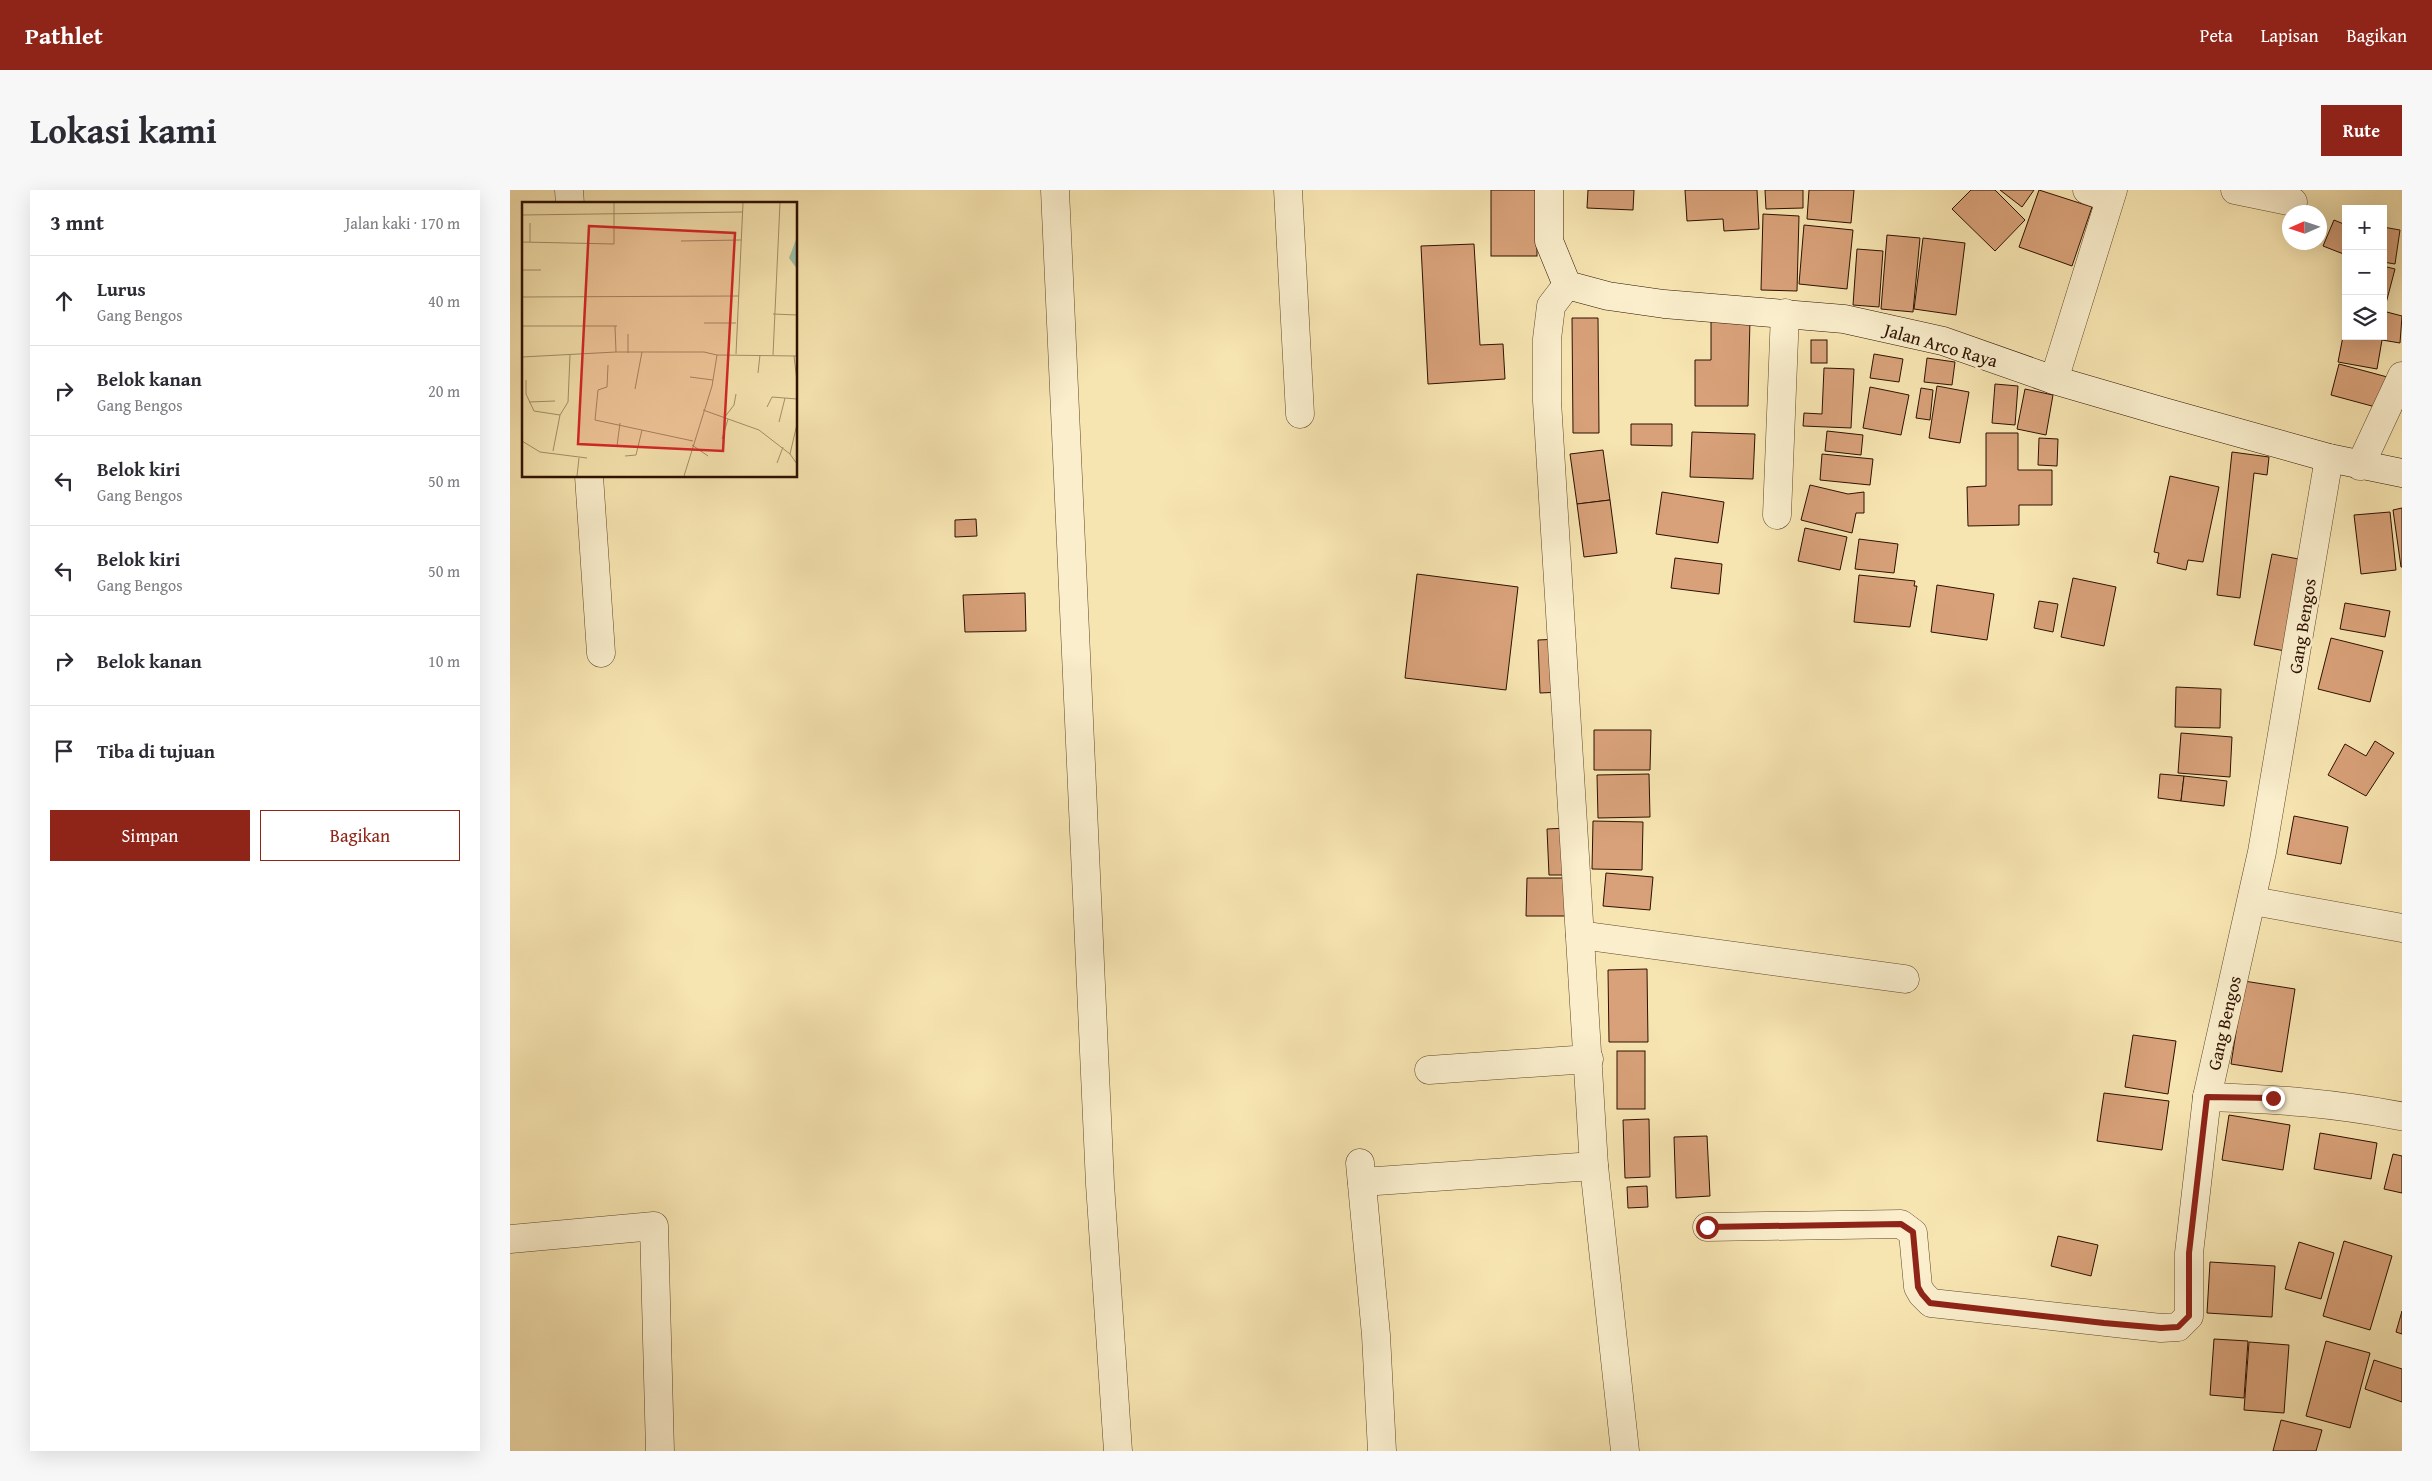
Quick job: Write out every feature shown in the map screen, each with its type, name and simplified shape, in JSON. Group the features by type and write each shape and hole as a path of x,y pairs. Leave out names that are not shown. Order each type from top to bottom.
{"street":[{"path":"1054,190 1100,1184 1118,1451"},
{"path":"1288,190 1300,414"},
{"path":"1549,190 1549,241 1567,285 1552,306 1547,339 1547,402 1589,1059 1594,1166 1625,1451"},
{"path":"2235,190 2293,202"},
{"path":"2054,380 2103,193"},
{"name":"Jalan Arco Raya","path":"1567,285 1608,296 1664,304 1844,319 1943,341 2054,380 2329,458 2360,466 2402,473"},
{"path":"1777,515 1785,313"},
{"path":"2360,466 2402,376"},
{"name":"Gang Bengos","path":"1707,1227 1901,1224 1913,1232 1918,1287 1930,1303 2161,1328 2178,1327 2189,1316 2189,1253 2207,1097 2253,901 2294,677 2329,458"},
{"path":"589,478 602,653"},
{"path":"2253,901 2402,928"},
{"path":"1580,935 1905,979"},
{"path":"1429,1070 1589,1059"},
{"path":"2207,1097 2273,1098 2341,1104 2400,1116"},
{"path":"1382,1451 1376,1335 1361,1172 1594,1166"},
{"path":"510,1239 654,1226 660,1451"}],"building":[{"path":"1491,190 1537,190 1537,256 1491,256"},
{"path":"1588,190 1634,190 1633,210 1587,208"},
{"path":"1685,190 1757,190 1759,229 1724,231 1723,219 1687,221"},
{"path":"1765,190 1803,190 1803,208 1766,209"},
{"path":"1809,190 1854,190 1851,223 1807,219"},
{"path":"1971,190 1995,190 2025,220 1995,251 1952,209"},
{"path":"2000,190 2034,190 2022,207"},
{"path":"2039,190 2092,207 2072,266 2019,247"},
{"path":"1763,214 1799,216 1797,291 1761,290"},
{"path":"2334,220 2342,223 2342,253 2327,248 2327,237"},
{"path":"1804,225 1853,230 1847,289 1799,284"},
{"path":"2387,228 2400,230 2395,264 2387,263"},
{"path":"1887,235 1920,238 1913,312 1881,309"},
{"path":"1923,238 1965,243 1956,315 1914,309"},
{"path":"1474,244 1480,345 1503,344 1505,379 1428,384 1421,246"},
{"path":"1857,249 1883,251 1879,307 1853,305"},
{"path":"2387,267 2395,269 2387,299"},
{"path":"2387,312 2402,316 2400,343 2382,340 2387,340"},
{"path":"1711,317 1750,318 1748,406 1695,406 1695,360 1711,360"},
{"path":"1572,318 1598,318 1599,433 1573,433"},
{"path":"1811,340 1827,340 1827,363 1811,363"},
{"path":"2342,340 2382,340 2377,369 2338,362"},
{"path":"1874,354 1903,359 1899,382 1870,378"},
{"path":"1927,358 1955,362 1952,385 1924,382"},
{"path":"2339,364 2391,378 2383,409 2331,395"},
{"path":"1824,368 1854,369 1851,428 1803,426 1804,413 1822,414"},
{"path":"1995,384 2018,386 2015,425 1992,423"},
{"path":"1937,386 1969,392 1960,443 1929,438"},
{"path":"1870,387 1909,395 1901,435 1863,428"},
{"path":"1921,388 1933,390 1930,420 1916,418"},
{"path":"2025,389 2053,395 2046,435 2017,429"},
{"path":"1631,424 1672,424 1672,446 1631,445"},
{"path":"1827,431 1863,435 1861,455 1825,451"},
{"path":"1692,432 1755,434 1753,479 1690,477"},
{"path":"1986,433 2018,433 2018,470 2052,470 2052,505 2019,505 2019,525 1968,526 1967,487 1986,486"},
{"path":"2039,438 2058,439 2057,466 2038,465"},
{"path":"1603,450 1610,500 1577,504 1570,454"},
{"path":"2232,452 2269,457 2267,475 2254,473 2240,598 2217,595"},
{"path":"1822,454 1873,459 1870,485 1820,480"},
{"path":"2170,476 2219,487 2203,562 2188,560 2186,570 2157,563 2159,553 2154,552"},
{"path":"1810,485 1848,494 1864,492 1864,513 1856,513 1852,533 1801,520"},
{"path":"1662,492 1724,502 1718,543 1656,534"},
{"path":"1610,500 1617,553 1584,557 1577,504"},
{"path":"2402,508 2402,567 2401,567 2393,510"},
{"path":"2390,512 2396,570 2361,574 2354,515"},
{"path":"976,519 977,536 955,537 955,520"},
{"path":"1805,528 1847,537 1840,570 1798,561"},
{"path":"1859,539 1898,544 1894,573 1855,569"},
{"path":"2272,554 2309,561 2290,652 2254,645"},
{"path":"1675,558 1722,564 1719,594 1671,588"},
{"path":"1417,574 1518,587 1506,690 1405,678"},
{"path":"1859,575 1915,581 1914,586 1917,586 1910,627 1854,622"},
{"path":"2073,578 2116,587 2104,646 2061,637"},
{"path":"1937,585 1994,594 1987,640 1931,632"},
{"path":"1025,593 1026,631 965,632 963,595"},
{"path":"2039,601 2058,604 2053,632 2034,628"},
{"path":"2345,603 2390,611 2385,637 2340,629"},
{"path":"2331,638 2383,651 2370,702 2318,689"},
{"path":"1561,639 1562,692 1540,693 1538,640"},
{"path":"2176,687 2221,689 2220,728 2175,727"},
{"path":"1594,730 1651,730 1650,770 1594,770"},
{"path":"2181,733 2232,737 2230,777 2178,773"},
{"path":"2375,741 2394,753 2366,796 2328,775 2345,744 2366,756"},
{"path":"1649,774 1650,817 1598,818 1597,775"},
{"path":"2160,774 2184,776 2181,801 2158,798"},
{"path":"2184,776 2227,781 2224,806 2181,801"},
{"path":"2294,816 2348,827 2341,864 2287,854"},
{"path":"1593,821 1643,822 1642,870 1592,869"},
{"path":"1567,828 1569,875 1549,875 1547,829"},
{"path":"1606,873 1653,877 1650,910 1603,906"},
{"path":"1527,878 1576,878 1576,916 1526,916"},
{"path":"1647,969 1648,1042 1609,1042 1608,970"},
{"path":"2244,981 2295,989 2282,1072 2231,1064"},
{"path":"2133,1035 2176,1041 2168,1094 2125,1087"},
{"path":"1617,1051 1645,1051 1645,1109 1617,1109"},
{"path":"2104,1093 2169,1101 2162,1150 2097,1141"},
{"path":"2229,1115 2290,1125 2283,1170 2222,1160"},
{"path":"1649,1119 1650,1177 1625,1178 1623,1120"},
{"path":"2320,1133 2377,1143 2371,1179 2314,1169"},
{"path":"1707,1136 1710,1196 1676,1198 1674,1137"},
{"path":"2393,1154 2402,1156 2402,1193 2384,1189"},
{"path":"1647,1186 1648,1207 1628,1208 1627,1187"},
{"path":"2058,1236 2098,1245 2091,1276 2051,1266"},
{"path":"2344,1241 2392,1256 2370,1330 2323,1316"},
{"path":"2299,1242 2334,1253 2321,1299 2285,1289"},
{"path":"2210,1262 2275,1266 2272,1317 2207,1313"},
{"path":"2402,1311 2402,1334 2396,1332"},
{"path":"2214,1339 2248,1341 2244,1398 2210,1395"},
{"path":"2326,1341 2370,1353 2350,1428 2306,1416"},
{"path":"2249,1342 2289,1345 2284,1413 2244,1410"},
{"path":"2374,1360 2402,1369 2402,1402 2365,1389"},
{"path":"2281,1420 2322,1430 2316,1451 2273,1451"}],"route":[{"path":"1707,1227 1901,1224 1913,1232 1918,1287 1930,1303 2104,1323 2161,1328 2178,1327 2189,1316 2189,1253 2207,1097 2273,1098"}]}
